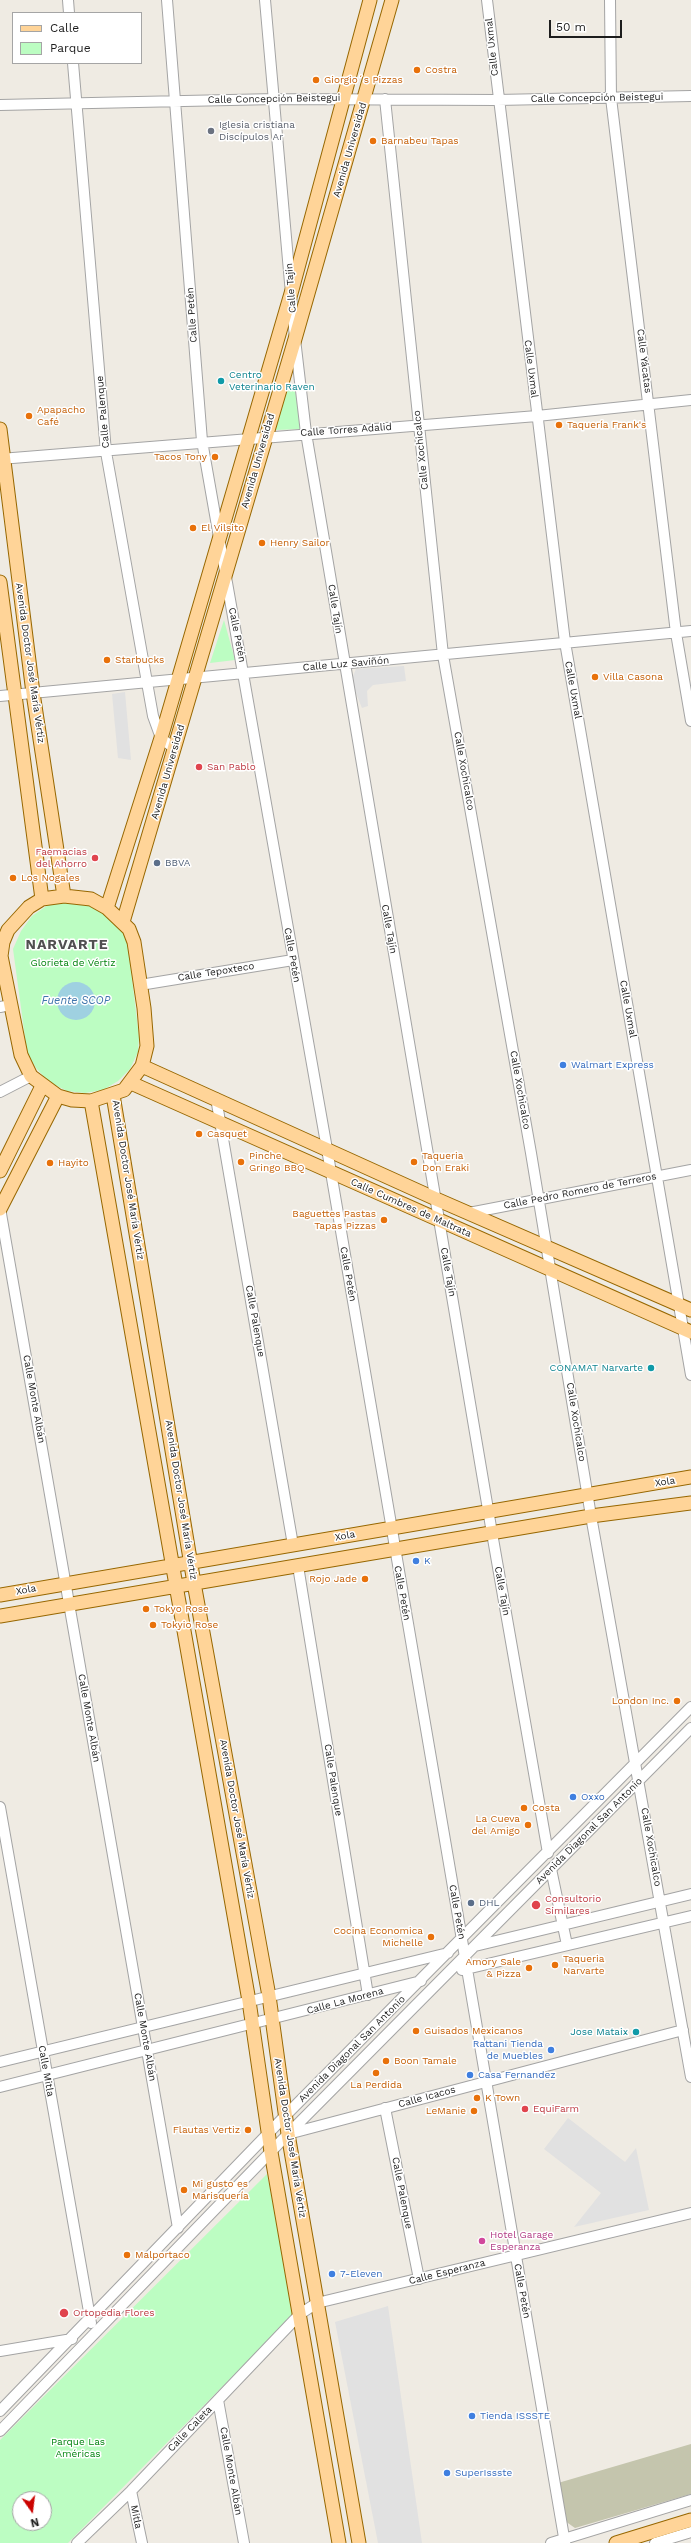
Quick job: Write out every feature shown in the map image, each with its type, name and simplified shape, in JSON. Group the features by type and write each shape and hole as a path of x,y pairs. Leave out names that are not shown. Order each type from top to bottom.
{"main road":[{"name":"Avenida Universidad","path":"107,908 161,738 292,290 345,98 370,0"},
{"name":"Avenida Universidad","path":"123,922 295,339 392,0"},
{"name":"Avenida Doctor José María Vértiz","path":"0,429 1,459 33,693 64,896"},
{"name":"Avenida Doctor José María Vértiz","path":"0,582 42,899"},
{"path":"64,896 91,899 107,908 123,922 132,935 147,1030 147,1046 142,1066 131,1083 113,1095 91,1101 72,1100 58,1096 42,1086 31,1076 20,1054 5,1006 0,956 4,927 29,907 42,899 64,896"},
{"name":"Calle Cumbres de Maltrata","path":"142,1066 216,1098 436,1199 547,1246 685,1308"},
{"name":"Calle Cumbres de Maltrata","path":"131,1083 687,1330"},
{"path":"0,1170 42,1086"},
{"name":"Avenida Doctor José María Vértiz","path":"113,1095 194,1583 269,1996 288,2134 359,2543"},
{"path":"0,1209 58,1096"},
{"name":"Avenida Doctor José María Vértiz","path":"91,1101 253,2024 268,2135 339,2543"},
{"name":"Xola","path":"0,1595 66,1583 192,1564 488,1511 691,1478"},
{"path":"0,1616 591,1516 691,1502"},
{"path":"616,2543 691,2520"}],"street":[{"path":"68,0 69,12"},
{"name":"Calle Petén","path":"167,0 202,441 245,674 293,960 327,1149 390,1528 467,1969 564,2541"},
{"name":"Calle Tajín","path":"265,0 276,99 295,339 306,433 488,1511 548,1852"},
{"name":"Calle Uxmal","path":"487,0 497,100 565,642 657,1176 685,1308 691,1375"},
{"name":"Calle Yácatas","path":"610,0 612,98 676,633 691,721"},
{"name":"Calle Palenque","path":"73,64 106,452 146,682 153,716 161,738"},
{"name":"Calle Concepción Beistegui","path":"0,105 345,98 364,100 497,100 691,96"},
{"name":"Calle Xochicalco","path":"385,99 443,655 547,1246 591,1516 640,1780 691,2077"},
{"name":"Calle Torres Adalid","path":"1,459 106,452 202,441 537,416 649,403 691,400"},
{"name":"Calle Luz Saviñón","path":"0,696 691,631"},
{"path":"161,738 175,749"},
{"name":"Calle Tepoxteco","path":"140,985 293,960"},
{"path":"0,1092 31,1076"},
{"name":"Calle Palenque","path":"216,1098 293,1545"},
{"name":"Calle Pedro Romero de Terreros","path":"469,1213 691,1170"},
{"name":"Calle Monte Albán","path":"0,1209 178,2228"},
{"name":"Calle Palenque","path":"298,1566 368,1995"},
{"name":"Avenida Diagonal San Antonio","path":"0,2431 288,2134 448,1973 463,1948 548,1852 691,1708"},
{"name":"Avenida Diagonal San Antonio","path":"475,1946 691,1728"},
{"name":"Calle Mitla","path":"0,1807 93,2335"},
{"path":"551,1869 567,1945"},
{"path":"463,1948 691,1894"},
{"name":"Calle La Morena","path":"0,2087 272,2020 448,1973 691,1916"},
{"name":"Avenida Diagonal San Antonio","path":"0,2411 286,2116 448,1953 463,1948"},
{"path":"0,2062 448,1953"},
{"name":"Calle Icacos","path":"288,2134 683,2030"},
{"name":"Calle Palenque","path":"384,2108 419,2279"},
{"name":"Calle Esperanza","path":"300,2314 317,2303 691,2213"},
{"name":"Calle Caleta","path":"78,2543 131,2491 300,2314"},
{"path":"0,2351 93,2335"},
{"name":"Calle Monte Albán","path":"218,2400 244,2543"},
{"name":"Mitla","path":"131,2491 142,2543"},
{"path":"550,2543 564,2541 691,2500"},
{"path":"659,2542 691,2532"}],"shaded area":[{"path":"404,666 406,681 373,685 367,691 368,706 362,708 351,681 356,669"},
{"path":"125,692 131,760 118,758 112,694"},
{"path":"568,2118 625,2162 636,2148 649,2210 574,2227 601,2193 544,2149"},
{"path":"388,2306 422,2543 378,2543 335,2322"},
{"path":"691,2444 691,2494 575,2528 565,2521 558,2483"}],"green space":[{"path":"288,386 294,386 303,429 275,430"},
{"path":"224,620 235,660 210,663"},
{"name":"Glorieta de Vértiz","path":"67,900 86,902 115,921 127,937 139,1037 138,1052 130,1069 118,1081 103,1090 85,1093 67,1091 49,1082 36,1068 27,1052 13,949 21,931 32,916 48,905"},
{"name":"Parque Las Américas","path":"267,2174 295,2313 68,2543 0,2543 0,2440"}],"water":[{"name":"Fuente SCOP","path":"72,982 80,982 87,985 92,990 95,1001 92,1012 87,1017 80,1020 72,1020 65,1017 60,1012 57,1005 57,997 60,990 65,985"}],"place":[{"name":"Costra","path":"417,70"},
{"name":"Giorgio´s Pizzas","path":"316,80"},
{"name":"Iglesia cristiana Discípulos Ar","path":"211,131"},
{"name":"Barnabeu Tapas","path":"373,141"},
{"name":"Centro Veterinario Raven","path":"221,381"},
{"name":"Apapacho Café","path":"29,416"},
{"name":"Taquería Frank's","path":"559,425"},
{"name":"Tacos Tony","path":"215,457"},
{"name":"El Vilsito","path":"193,528"},
{"name":"Henry Sailor","path":"262,543"},
{"name":"Starbucks","path":"107,660"},
{"name":"Villa Casona","path":"595,677"},
{"name":"San Pablo","path":"199,767"},
{"name":"Faemacias del Ahorro","path":"95,858"},
{"name":"BBVA","path":"157,863"},
{"name":"Los Nogales","path":"13,878"},
{"name":"Walmart Express","path":"563,1065"},
{"name":"Casquet","path":"199,1134"},
{"name":"Pinche Gringo BBQ","path":"241,1162"},
{"name":"Taqueria Don Eraki","path":"414,1162"},
{"name":"Hayito","path":"50,1163"},
{"name":"Baguettes Pastas Tapas Pizzas","path":"384,1220"},
{"name":"CONAMAT Narvarte","path":"651,1368"},
{"name":"K","path":"416,1561"},
{"name":"Rojo Jade","path":"365,1579"},
{"name":"Tokyo Rose","path":"146,1609"},
{"name":"Tokyio Rose","path":"153,1625"},
{"name":"London Inc.","path":"677,1701"},
{"name":"Oxxo","path":"573,1797"},
{"name":"Costa","path":"524,1808"},
{"name":"La Cueva del Amigo","path":"528,1825"},
{"name":"DHL","path":"471,1903"},
{"name":"Consultorio Similares","path":"536,1905"},
{"name":"Cocina Economica Michelle","path":"431,1937"},
{"name":"Taqueria Narvarte","path":"555,1965"},
{"name":"Amory Sale & Pizza","path":"529,1968"},
{"name":"Guisados Mexicanos","path":"416,2031"},
{"name":"Jose Mataix","path":"636,2032"},
{"name":"Rattani Tienda de Muebles","path":"551,2050"},
{"name":"Boon Tamale","path":"386,2061"},
{"name":"La Perdida","path":"376,2073"},
{"name":"Casa Fernandez","path":"470,2075"},
{"name":"K Town","path":"477,2098"},
{"name":"EquiFarm","path":"525,2109"},
{"name":"LeManie","path":"474,2111"},
{"name":"Flautas Vertiz","path":"248,2130"},
{"name":"Mi gusto es Marisquería","path":"184,2190"},
{"name":"Hotel Garage Esperanza","path":"482,2241"},
{"name":"Malportaco","path":"127,2255"},
{"name":"7-Eleven","path":"332,2274"},
{"name":"Ortopedia Flores","path":"64,2313"},
{"name":"Tienda ISSSTE","path":"472,2416"},
{"name":"SuperIssste","path":"447,2473"}],"district":[{"name":"NARVARTE","path":"67,945"}]}
